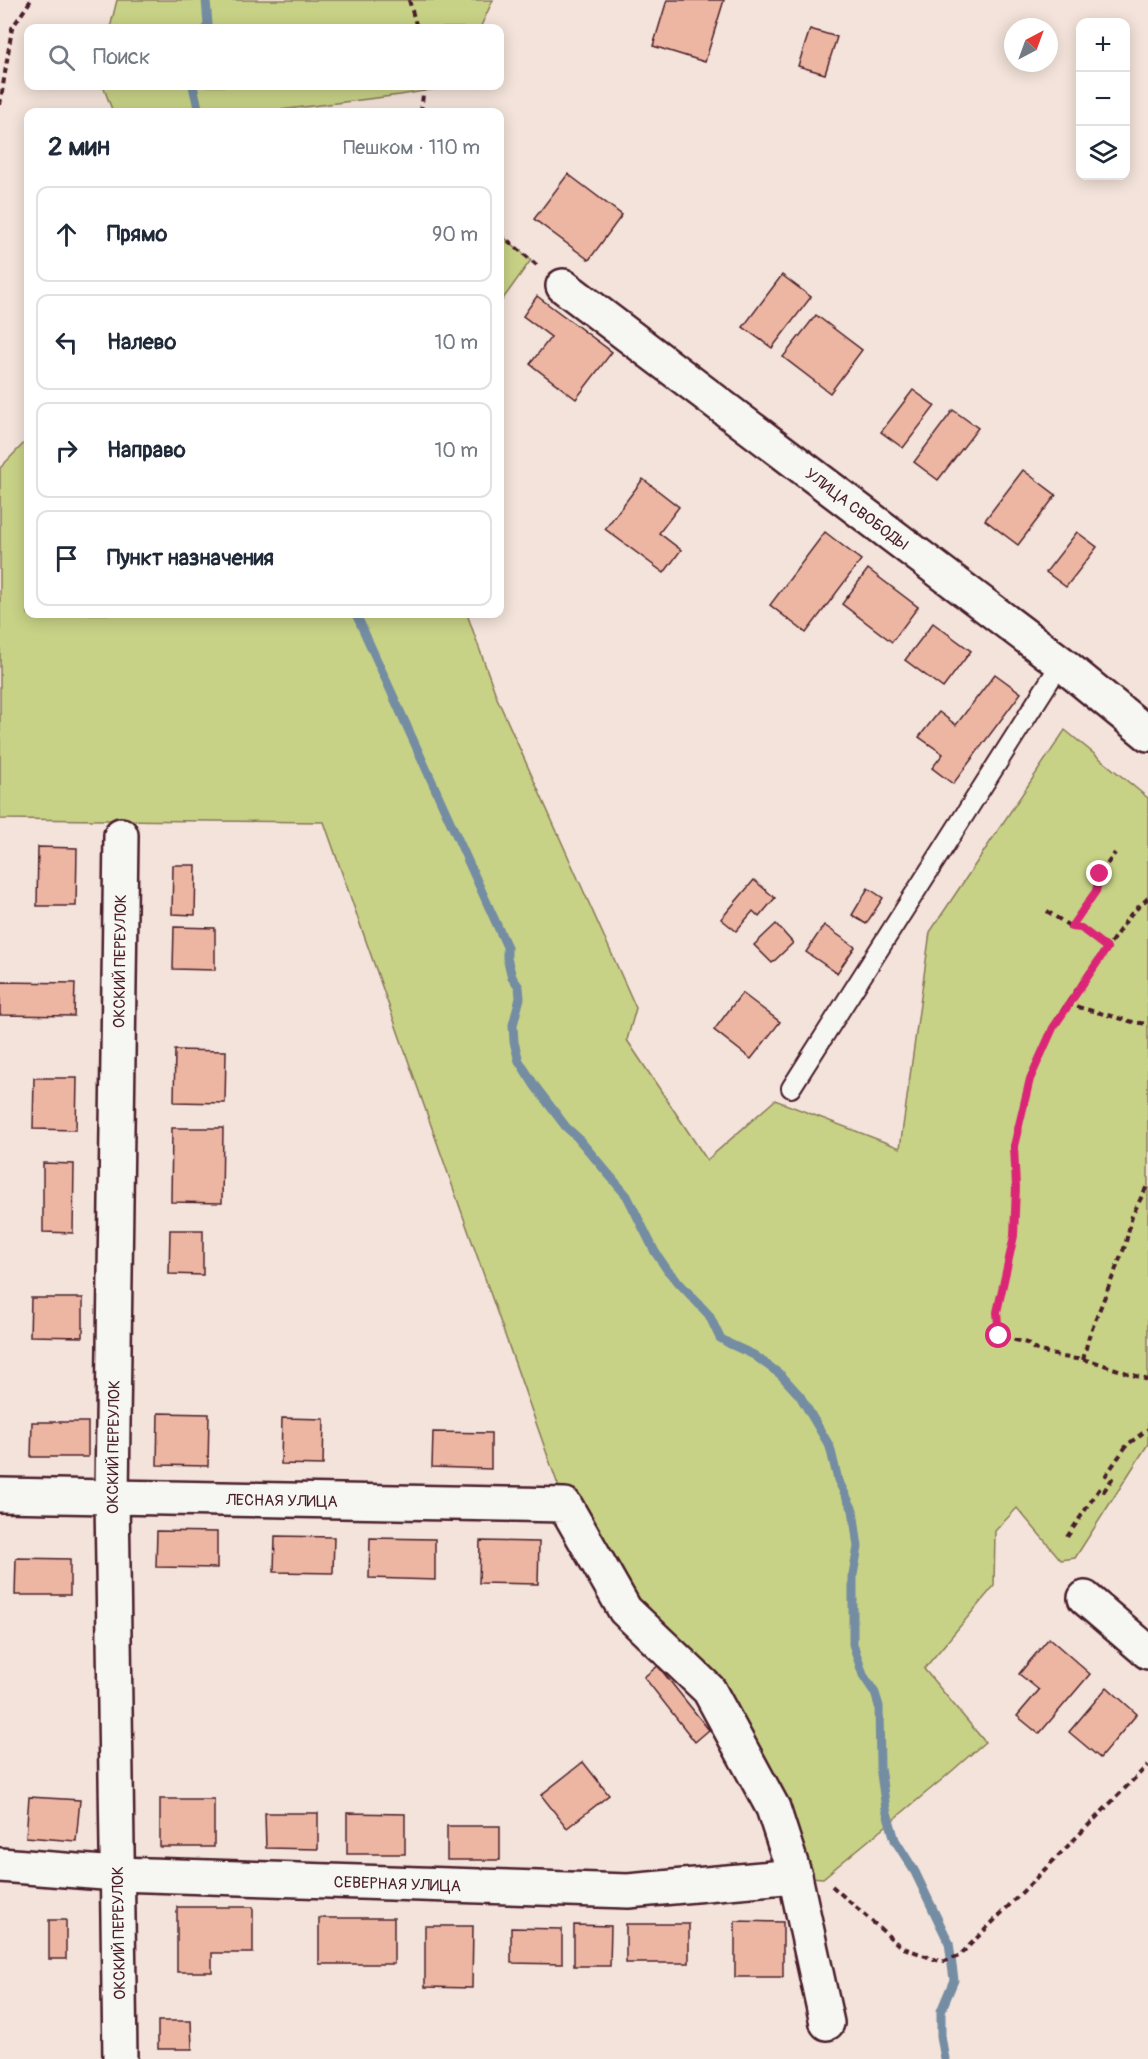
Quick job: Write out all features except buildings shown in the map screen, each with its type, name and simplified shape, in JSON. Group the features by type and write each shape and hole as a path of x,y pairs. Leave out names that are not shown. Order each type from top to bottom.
{"street":[{"name":"УЛИЦА СВОБОДЫ","path":"563,286 1060,663 1148,734"},
{"name":"ОКСКИЙ ПЕРЕУЛОК","path":"120,2059 112,1496 121,835"},
{"name":"ЛЕСНАЯ УЛИЦА","path":"0,1495 565,1505 625,1610 709,1690 773,1808 795,1876"},
{"path":"1085,1598 1148,1652"},
{"name":"СЕВЕРНАЯ УЛИЦА","path":"0,1865 117,1874 628,1891 795,1876"},
{"path":"795,1876 827,2023"}],"lane":[{"path":"791,1088 1060,663"}],"path":[{"path":"0,105 12,28 31,0"},
{"path":"409,0 416,24"},
{"path":"421,108 424,90"},
{"path":"504,237 563,286"},
{"path":"1071,927 1096,891 1100,874 1115,853"},
{"path":"1148,898 1131,914 1067,1004 1053,1028 1030,1079 1014,1146 1016,1187 1014,1236 997,1312 999,1336 1027,1343 1035,1349 1062,1357 1083,1360 1148,1380"},
{"path":"1047,911 1071,927 1081,928 1107,948"},
{"path":"1067,1004 1148,1024"},
{"path":"1083,1360 1092,1327 1125,1246 1132,1216 1148,1184"},
{"path":"1067,1536 1100,1488 1104,1491 1112,1479 1106,1475 1127,1445 1148,1429"},
{"path":"795,1876 823,1878 901,1947 942,1962 959,1956 1148,1765"}],"green space":[{"path":"117,0 493,0 482,24 111,24"},
{"path":"105,90 430,90 296,108 111,108"},
{"path":"504,237 531,260 504,297"},
{"path":"24,443 24,618 468,618 497,698 636,1008 627,1040 707,1160 775,1100 900,1148 930,932 1065,730 1148,798 1148,1444 1075,1558 1061,1560 1017,1508 995,1531 994,1586 924,1669 985,1742 823,1878 795,1876 709,1690 625,1610 565,1505 324,822 0,819 0,468"}],"waterway":[{"path":"206,0 208,24"},
{"path":"194,90 198,108"},
{"path":"358,618 507,947 507,958 512,977 519,987 520,998 513,1025 514,1042 519,1061 566,1127 627,1196 655,1252 668,1271 709,1315 720,1338 754,1355 781,1375 800,1396 830,1447 838,1480 853,1510 858,1547 853,1575 853,1644 863,1675 875,1693 879,1706 880,1767 886,1809 895,1840 915,1872 949,1943 954,1980 941,2011 941,2036 945,2059"}],"route":[{"path":"999,1336 997,1312 1014,1236 1016,1187 1014,1146 1030,1079 1053,1028 1067,1004 1107,948 1081,928 1071,927 1096,891 1100,874"}]}
